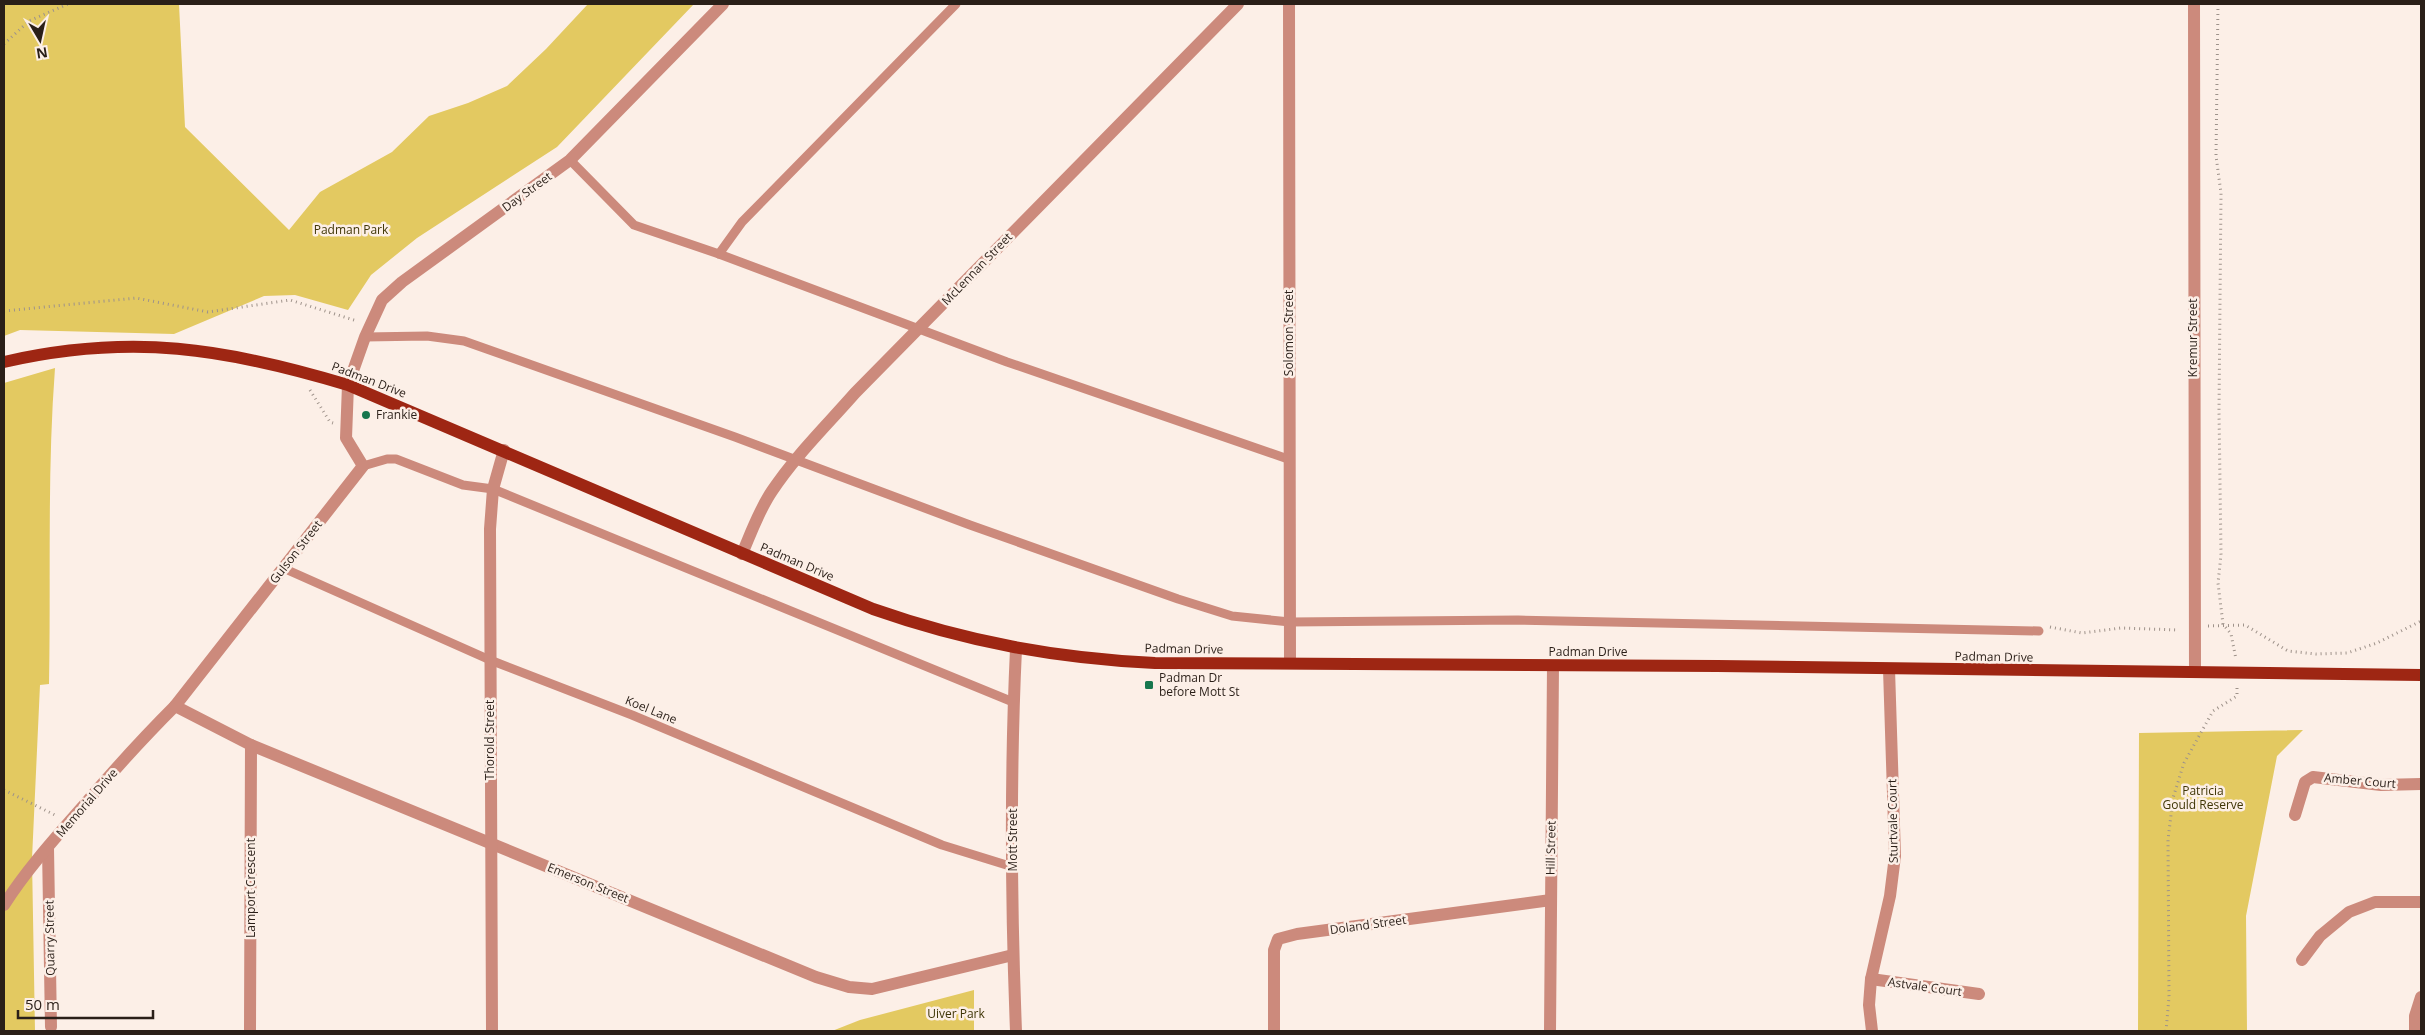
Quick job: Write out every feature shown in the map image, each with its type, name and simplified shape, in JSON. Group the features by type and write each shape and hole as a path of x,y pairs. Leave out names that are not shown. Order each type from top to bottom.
{"main road":[{"name":"Padman Drive","path":"4,362 87,348 164,347 203,350 244,357 348,384 873,610 972,640 1016,649 1116,661 2421,675"}],"street":[{"name":"Day Street","path":"348,384 370,325 382,300 402,282 570,160 723,4"},
{"name":"McLennan Street","path":"742,554 762,507 795,461 855,393 1238,4"},
{"name":"Solomon Street","path":"1289,4 1288,459 1290,663"},
{"name":"Kremur Street","path":"2194,4 2195,672"},
{"path":"348,384 346,438 353,453 363,466"},
{"name":"Thorold Street","path":"492,1031 490,529 494,489 504,450"},
{"name":"Gulson Street","path":"176,706 363,466"},
{"name":"Mott Street","path":"1016,649 1013,867 1013,954 1016,1031"},
{"name":"Hill Street","path":"1550,1031 1553,666"},
{"name":"Sturtvale Court","path":"1872,1031 1869,1004 1870,979 1890,896 1895,856 1889,669"},
{"name":"Emerson Street","path":"176,706 251,744 816,977 849,987 872,989 887,986 1013,954"},
{"name":"Memorial Drive","path":"4,905 23,876 68,823 146,735 176,706"},
{"name":"Lamport Crescent","path":"250,1031 251,744"},
{"name":"Amber Court","path":"2295,815 2304,782 2313,777 2381,785 2421,784"},
{"name":"Quarry Street","path":"48,848 51,1027"},
{"name":"Doland Street","path":"1274,1031 1274,950 1278,939 1297,934 1551,900"},
{"path":"2302,960 2320,936 2349,912 2375,902 2421,902"},
{"name":"Astvale Court","path":"1870,979 1979,994"},
{"path":"2416,1031 2415,1016 2421,997"}],"lane":[{"path":"719,254 742,222 956,4"},
{"path":"570,160 634,225 719,254 1035,372 1288,459"},
{"path":"365,338 427,336 464,341 735,437 795,461 1201,607 1257,620 1290,622 1518,620 2039,631"},
{"path":"363,466 387,459 396,459 463,485 494,489 1014,702"},
{"name":"Koel Lane","path":"283,568 490,660 632,715 942,845 1013,867"}],"path":[{"path":"4,44 29,21 68,4"},
{"path":"2218,4 2216,156 2221,193 2219,411 2221,555 2218,583 2223,624 2230,634 2236,655"},
{"path":"4,311 136,298 208,312 290,300 370,325"},
{"path":"303,388 310,391 330,422 346,426"},
{"path":"2208,626 2245,624 2288,651 2316,654 2347,653 2377,643 2421,620"},
{"path":"2039,631 2052,626 2082,633 2121,628 2178,630"},
{"path":"2166,1031 2169,998 2168,840 2173,798 2184,763 2213,711 2237,696"},
{"path":"4,792 54,813 68,823"}],"green space":[{"name":"Padman Park","path":"4,4 179,4 185,127 289,230 320,192 392,152 429,116 468,103 507,86 546,49 588,4 694,4 557,147 417,238 371,275 348,310 295,295 264,296 174,334 20,330 4,336"},
{"path":"55,368 50,486 49,684 40,685 32,859 35,1031 4,1031 4,383"},
{"name":"Patricia Gould Reserve","path":"2303,730 2277,756 2246,916 2247,1031 2138,1031 2139,733"},
{"name":"Uiver Park","path":"974,990 974,1031 832,1031 860,1020"}],"place":[{"name":"Frankie","path":"366,415"},
{"name":"Padman Dr before Mott St","path":"1149,685"}]}
